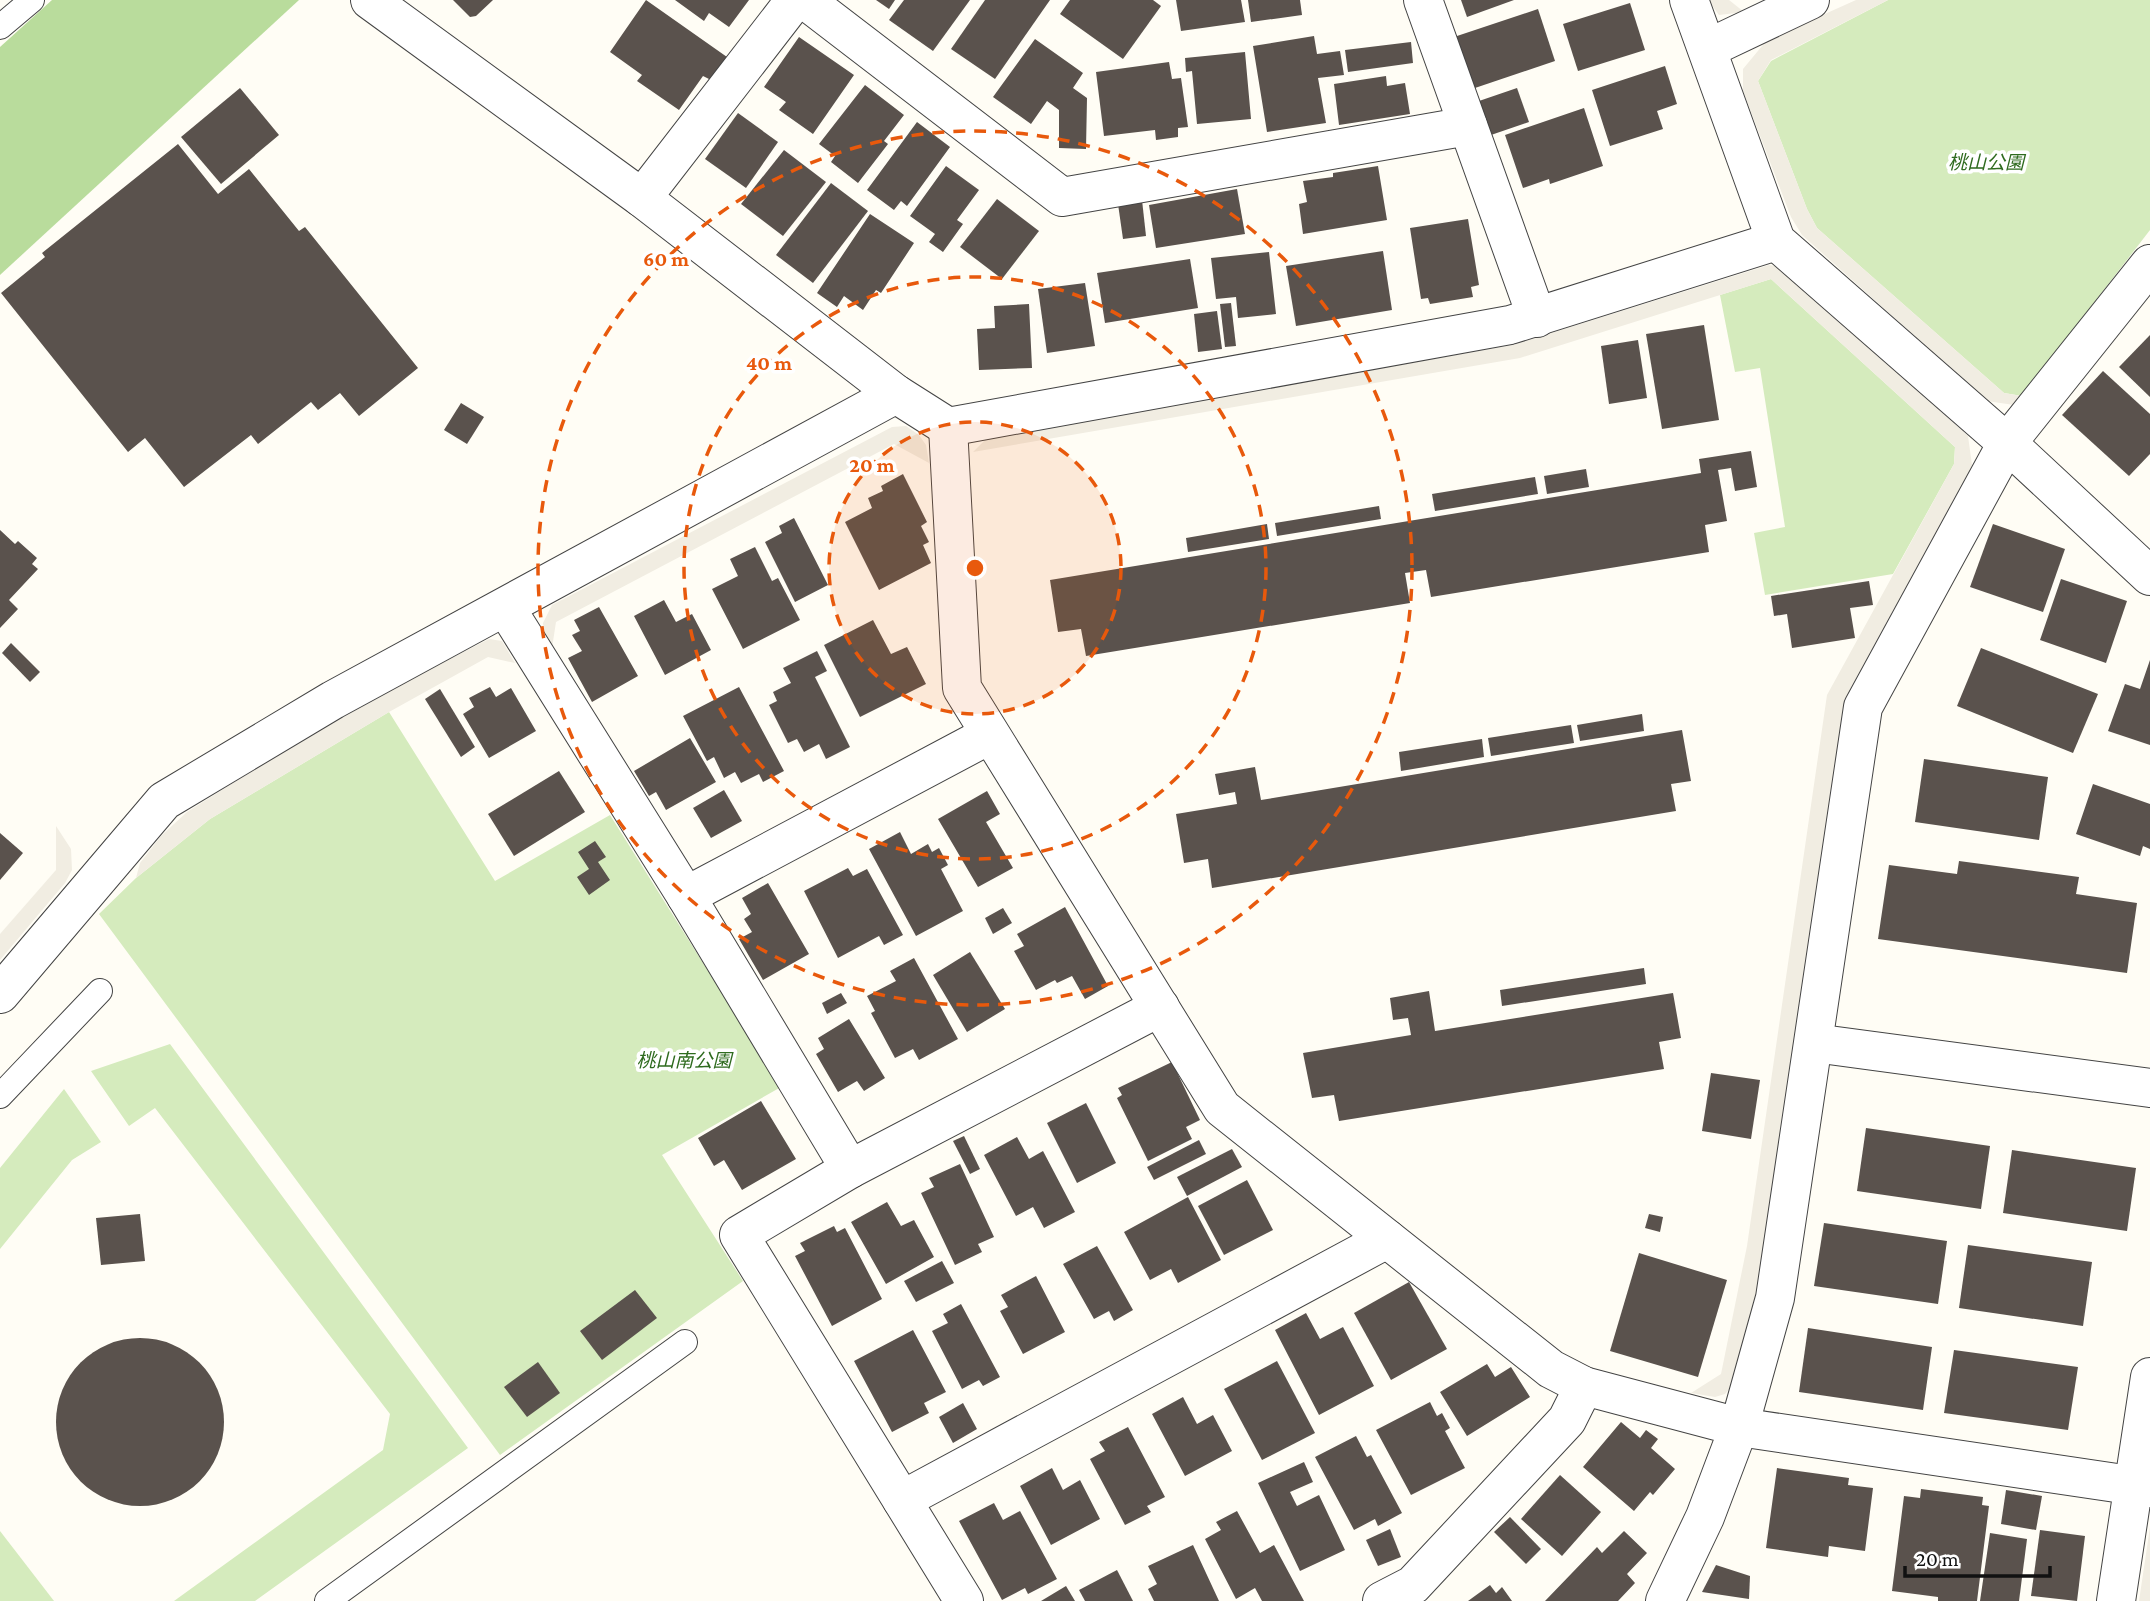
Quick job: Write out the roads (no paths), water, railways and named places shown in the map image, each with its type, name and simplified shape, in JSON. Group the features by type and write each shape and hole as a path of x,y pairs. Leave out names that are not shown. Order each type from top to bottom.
{"street":[{"path":"370,0 642,198 896,394 948,427 1537,318 1776,241"},
{"path":"642,198 796,0"},
{"path":"805,0 1062,197 1468,126"},
{"path":"1423,0 1537,318"},
{"path":"1689,0 1709,48 1776,241 1807,264 2007,443 2150,576"},
{"path":"1709,48 1810,0"},
{"path":"1665,1601 1705,1517 1739,1427 1775,1298 1863,707 2007,443 2150,264"},
{"path":"0,994 164,802 333,701 896,394"},
{"path":"948,427 962,688 1222,1108 1551,1369 1584,1386 1739,1427 2141,1487"},
{"path":"506,608 686,896 850,1168"},
{"path":"686,896 989,735"},
{"path":"964,1601 739,1234 850,1168 1160,1007"},
{"path":"1814,1043 2150,1087"},
{"path":"902,1500 1387,1239"},
{"path":"2116,1601 2141,1487 2150,1377"},
{"path":"1382,1601 1413,1585 1567,1420 1584,1386"}],"lane":[{"path":"0,27 32,0"},
{"path":"0,1096 100,991"},
{"path":"327,1601 685,1342"}],"park label":[{"name":"桃山公園","path":"1986,162"},
{"name":"桃山南公園","path":"684,1060"}]}
